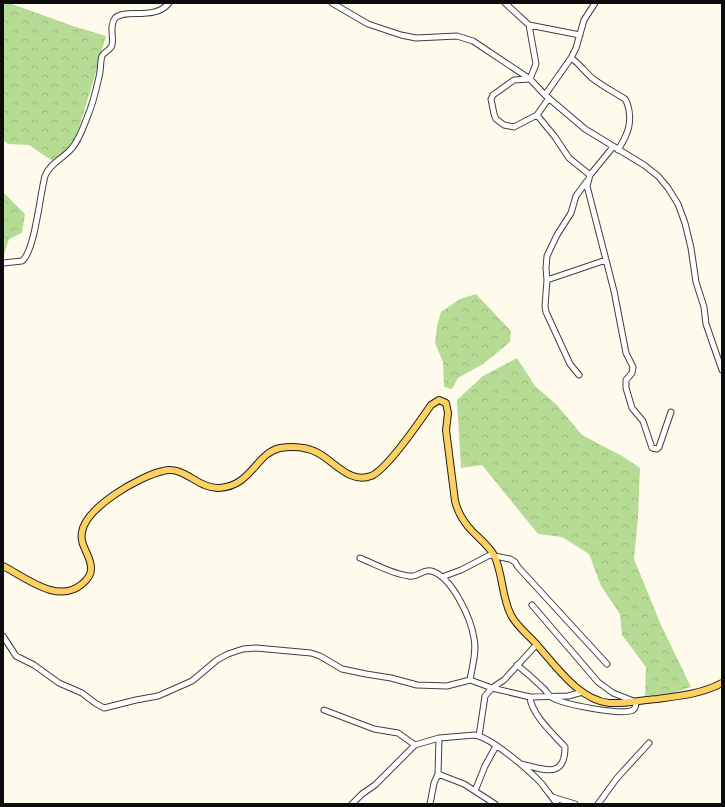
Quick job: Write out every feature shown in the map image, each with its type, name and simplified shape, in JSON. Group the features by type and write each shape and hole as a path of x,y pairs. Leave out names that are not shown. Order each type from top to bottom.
{"main road":[{"path":"3,566 52,591 60,592 74,590 86,581 90,575 91,569 91,562 85,551 81,537 83,525 108,499 129,485 153,474 172,469 183,473 211,488 224,487 232,485 251,473 267,454 273,450 286,447 311,450 354,476 360,478 372,476 388,463 431,405 439,400 446,403 448,408 446,430 455,501 458,510 466,523 489,548 494,556 500,569 507,606 514,621 537,644 561,672 583,692 593,698 607,703 636,702 691,694 709,690 722,684"}],"street":[{"path":"3,263 22,261 28,254 39,210 45,176 48,169 72,148 88,116 99,77 102,57 112,45 113,25 115,18 129,14 162,10 169,3"},
{"path":"332,3 368,24 401,35 416,38 458,36 473,41 530,79 585,129 644,165 658,176 678,204 685,223 691,248 696,282 704,307 707,328 722,370"},
{"path":"505,3 529,25 580,35"},
{"path":"530,79 514,80 493,95 491,100 496,119 504,125 514,127 537,115 571,58 587,15 596,3"},
{"path":"529,25 536,64 530,79"},
{"path":"571,58 593,79 625,99 629,110 627,132 576,196 572,213 557,235 547,256 546,268 548,280 545,306 546,312 570,364 579,375"},
{"path":"537,115 555,137 569,158 589,178"},
{"path":"589,178 587,186 614,291 626,353 633,367 632,373 626,380 626,388 632,408 643,422 652,448 657,449 659,447 671,412"},
{"path":"548,280 606,260"},
{"path":"442,577 461,570 488,556 510,559 515,562 607,664"},
{"path":"360,558 408,576 414,576 424,570 431,571 442,577 458,596 468,617 474,639 470,680"},
{"path":"517,665 551,697 559,701 604,711 627,712 633,710 636,706 636,702 613,693 598,682 532,605"},
{"path":"3,636 16,656 34,665 59,683 82,692 95,704 104,708 158,696 192,681 217,660 228,654 244,649 256,648 311,653 320,656 342,669 391,678 417,685 447,686 470,680 492,688 530,697 568,696 583,692"},
{"path":"479,736 485,696 492,688 504,680 537,644"},
{"path":"520,764 556,770 563,764 565,757 565,747 534,710 530,703 530,697"},
{"path":"324,710 374,729 398,733 415,745"},
{"path":"352,804 362,794 375,785 415,745 439,738 469,735 479,736 496,746 520,764 541,783 557,804"},
{"path":"430,804 434,783 438,774 439,738"},
{"path":"598,804 648,743"},
{"path":"475,791 485,766 496,746"},
{"path":"438,774 464,784 495,804"},
{"path":"551,796 575,804"}],"green space":[{"path":"3,3 9,3 106,36 74,144 54,162 29,145 8,144 3,140"},
{"path":"3,194 5,194 25,214 22,233 9,239 3,258"},
{"path":"476,294 511,331 510,342 483,364 458,378 452,389 444,387 443,362 435,343 437,326 441,312 460,299"},
{"path":"517,358 535,386 557,405 582,435 622,456 640,468 638,517 634,559 661,625 691,687 672,693 645,696 646,667 622,635 620,614 601,586 589,554 562,537 538,534 482,465 461,468 457,400 483,376"}]}
